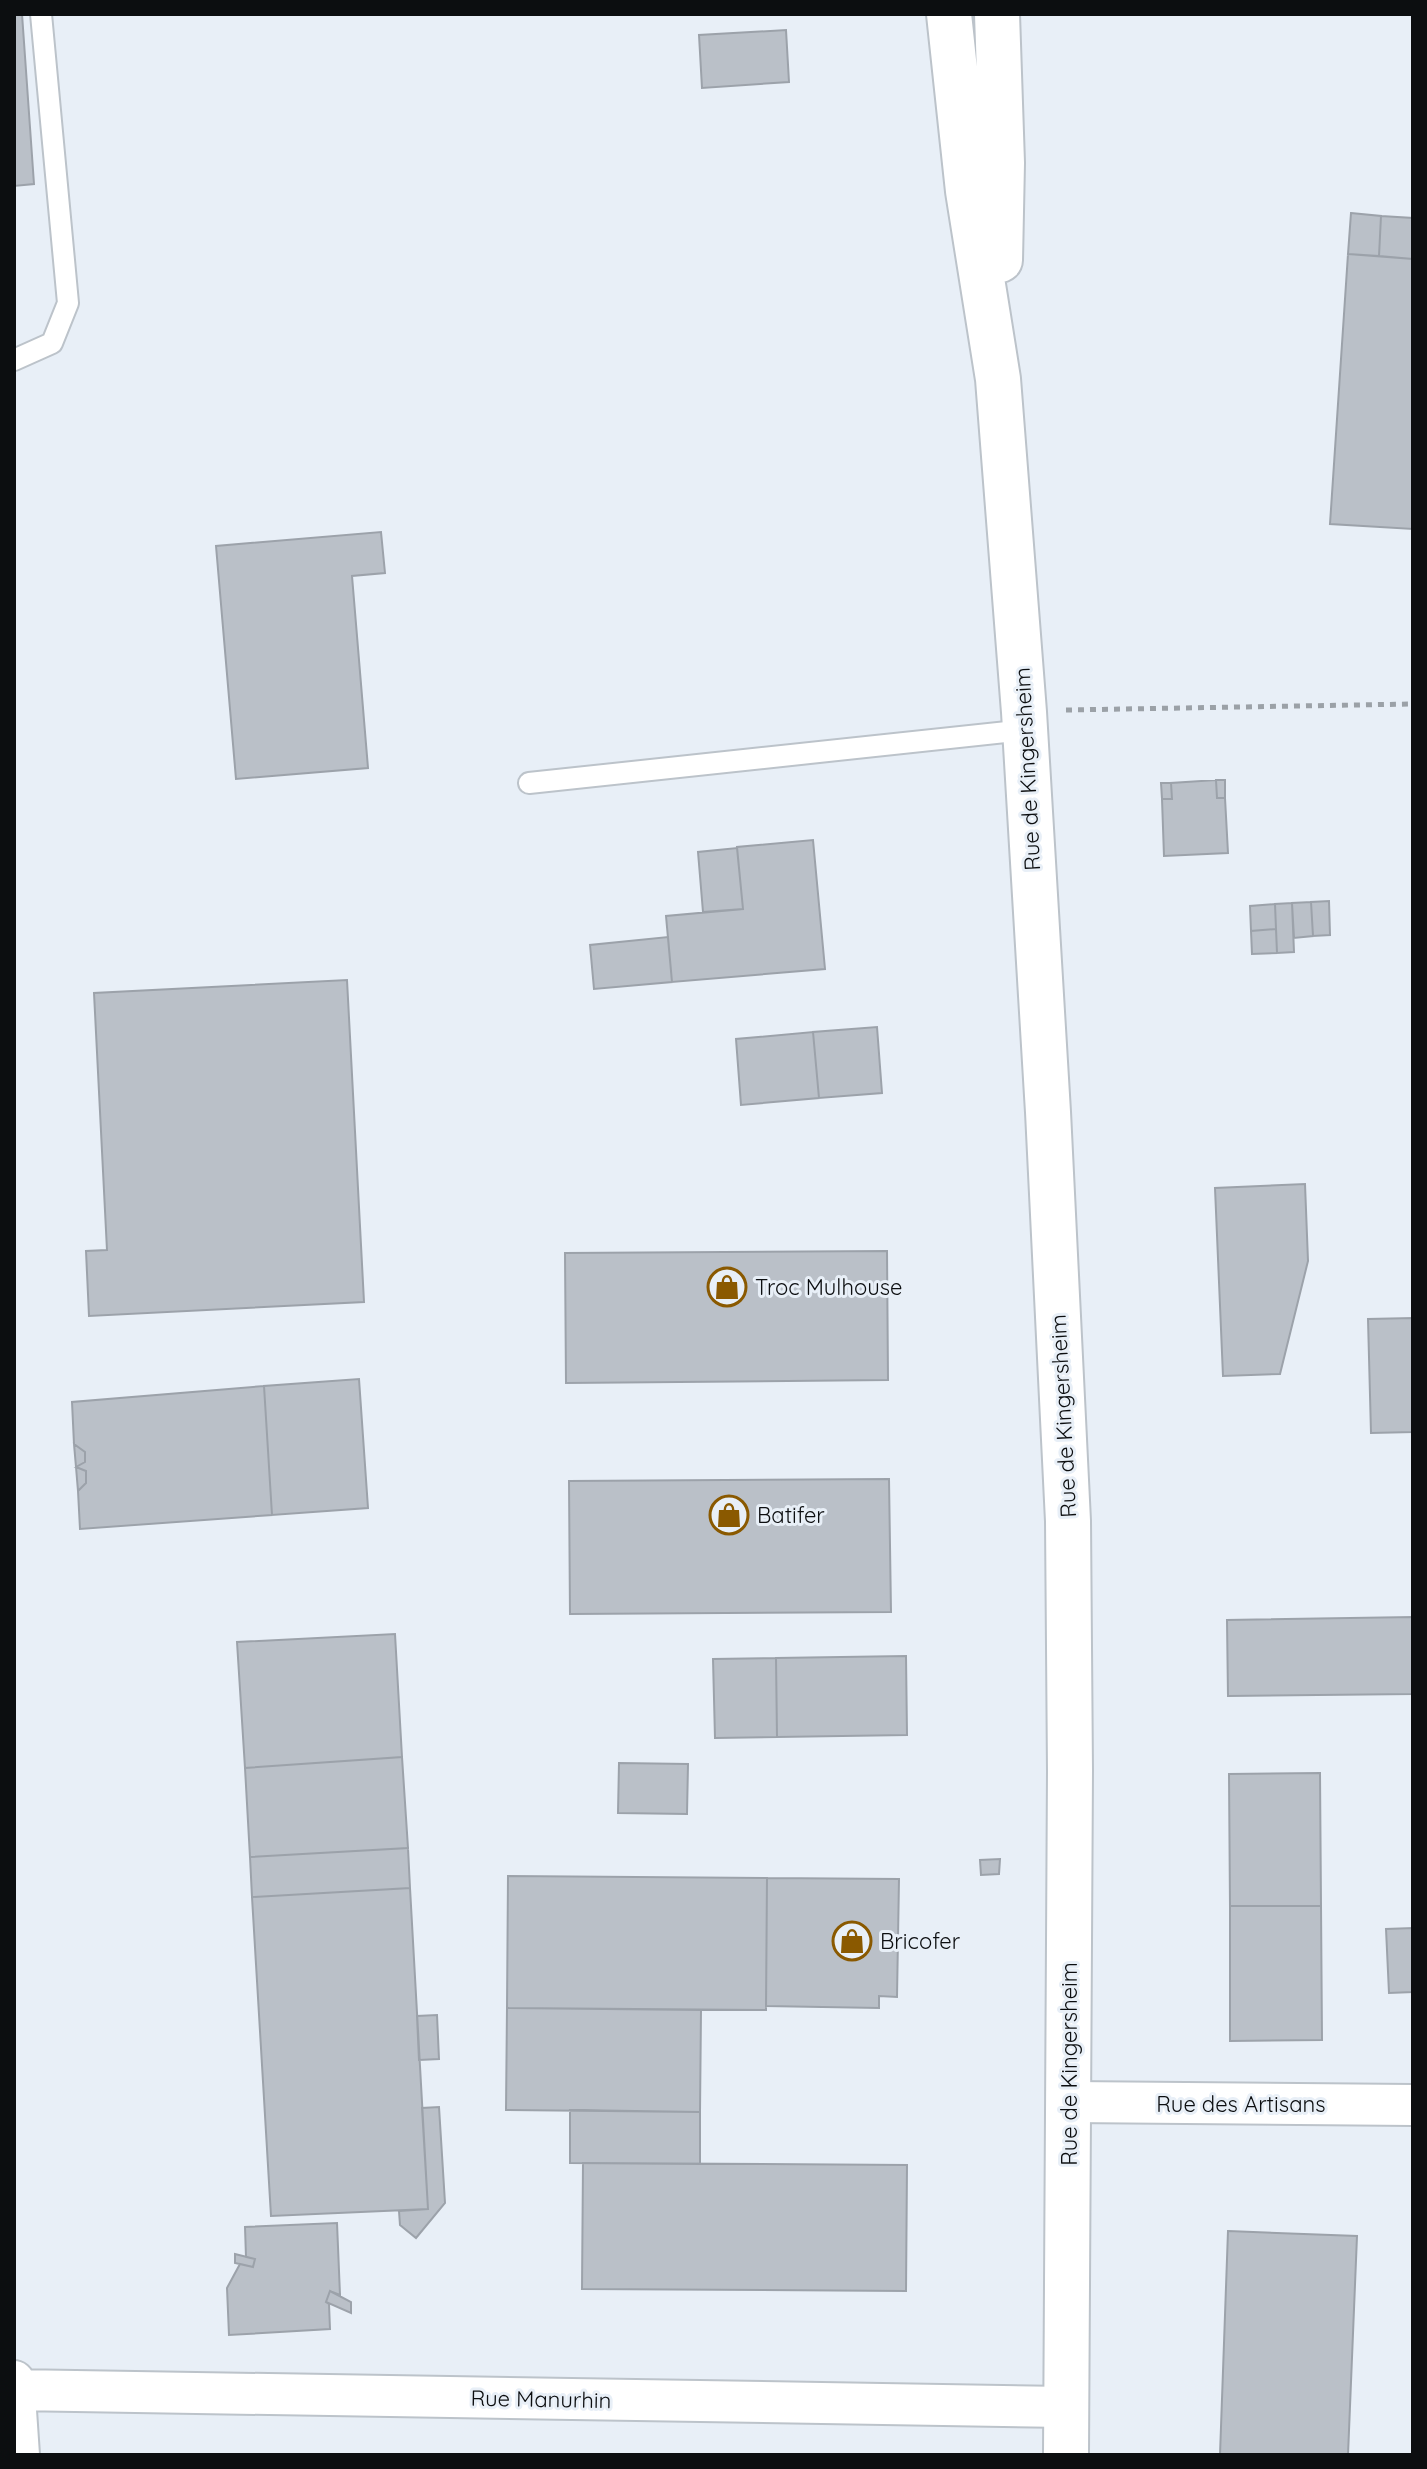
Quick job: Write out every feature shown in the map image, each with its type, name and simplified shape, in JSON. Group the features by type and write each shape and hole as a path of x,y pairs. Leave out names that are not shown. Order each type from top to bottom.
{"main road":[{"name":"Rue de Kingersheim","path":"949,14 968,191 998,379 1025,721 1068,1521 1070,2102 1066,2455"},
{"name":"Rue de Kingersheim","path":"997,14 1002,163 998,379"}],"street":[{"name":"Rue des Artisans","path":"1070,2102 1413,2105"},
{"path":"14,2381 19,2455"},
{"name":"Rue Manurhin","path":"15,2390 1066,2407"}],"lane":[{"path":"14,360 52,343 68,303 41,14"},
{"path":"529,783 1025,721"}],"path":[{"path":"1025,721 1101,708 1413,704"}],"building":[{"path":"14,14 22,14 34,184 14,186"},
{"path":"786,30 789,82 702,88 699,35"},
{"path":"1351,213 1381,216 1379,256 1348,254"},
{"path":"1381,216 1413,218 1413,259 1379,256"},
{"path":"1348,254 1413,259 1413,529 1330,524"},
{"path":"381,532 385,573 352,576 368,768 236,779 216,546"},
{"path":"1216,780 1225,780 1225,798 1217,798"},
{"path":"1216,780 1217,798 1225,798 1228,853 1164,856 1162,799 1172,799 1171,783"},
{"path":"1161,783 1171,783 1172,799 1162,799"},
{"path":"813,840 825,969 672,982 666,916 743,909 737,847"},
{"path":"737,848 743,909 703,912 698,852"},
{"path":"1329,901 1330,935 1313,936 1311,902"},
{"path":"1311,902 1313,936 1294,938 1292,903"},
{"path":"1292,903 1294,952 1277,953 1275,904"},
{"path":"1275,904 1276,929 1251,931 1250,906"},
{"path":"1276,929 1277,953 1252,954 1251,931"},
{"path":"668,937 672,982 594,989 590,945"},
{"path":"347,980 364,1302 89,1316 86,1251 107,1250 94,993"},
{"path":"877,1027 882,1093 819,1098 813,1032"},
{"path":"813,1032 819,1098 741,1105 736,1039"},
{"path":"1305,1184 1308,1261 1280,1374 1223,1376 1215,1188"},
{"name":"Troc Mulhouse","path":"887,1251 888,1380 566,1383 565,1253"},
{"path":"1413,1318 1413,1432 1371,1433 1368,1319"},
{"path":"359,1379 368,1508 272,1515 264,1386"},
{"path":"264,1386 272,1515 80,1529 78,1491 86,1483 86,1471 76,1467 85,1462 85,1452 74,1444 72,1402"},
{"path":"74,1444 85,1452 85,1462 76,1467"},
{"path":"76,1467 86,1471 86,1483 78,1491"},
{"name":"Batifer","path":"889,1479 891,1612 570,1614 569,1481"},
{"path":"1413,1617 1413,1694 1228,1696 1227,1620"},
{"path":"395,1634 402,1757 245,1768 237,1642"},
{"path":"906,1656 907,1735 777,1737 776,1658"},
{"path":"776,1658 777,1737 715,1738 713,1659"},
{"path":"402,1757 408,1848 250,1857 245,1768"},
{"path":"619,1763 688,1764 687,1814 618,1813"},
{"path":"1320,1773 1321,1906 1230,1906 1229,1774"},
{"path":"408,1848 410,1888 252,1897 250,1857"},
{"path":"1000,1859 999,1874 981,1875 980,1860"},
{"path":"508,1876 767,1878 766,2010 507,2008"},
{"path":"767,1878 899,1879 897,1997 879,1996 879,2008 766,2006"},
{"path":"410,1888 428,2209 271,2216 252,1897"},
{"path":"1230,1906 1321,1906 1322,2040 1230,2041"},
{"path":"1413,1928 1413,1992 1389,1993 1386,1929"},
{"path":"507,2008 701,2010 700,2112 506,2110"},
{"path":"437,2015 439,2059 419,2060 417,2016"},
{"path":"439,2107 445,2203 416,2238 400,2225 399,2211 428,2209 422,2108"},
{"path":"570,2110 700,2112 700,2164 570,2163"},
{"path":"583,2163 907,2165 906,2291 582,2289"},
{"path":"337,2223 340,2295 330,2291 326,2302 329,2304 330,2329 229,2335 227,2288 240,2264 253,2267 255,2259 246,2257 245,2227"},
{"path":"1228,2231 1357,2236 1348,2455 1220,2455"},
{"path":"235,2254 255,2259 253,2267 235,2263"},
{"path":"330,2291 351,2302 351,2313 326,2302"}],"place":[{"name":"Troc Mulhouse","path":"727,1287"},
{"name":"Batifer","path":"729,1515"},
{"name":"Bricofer","path":"852,1941"}]}
